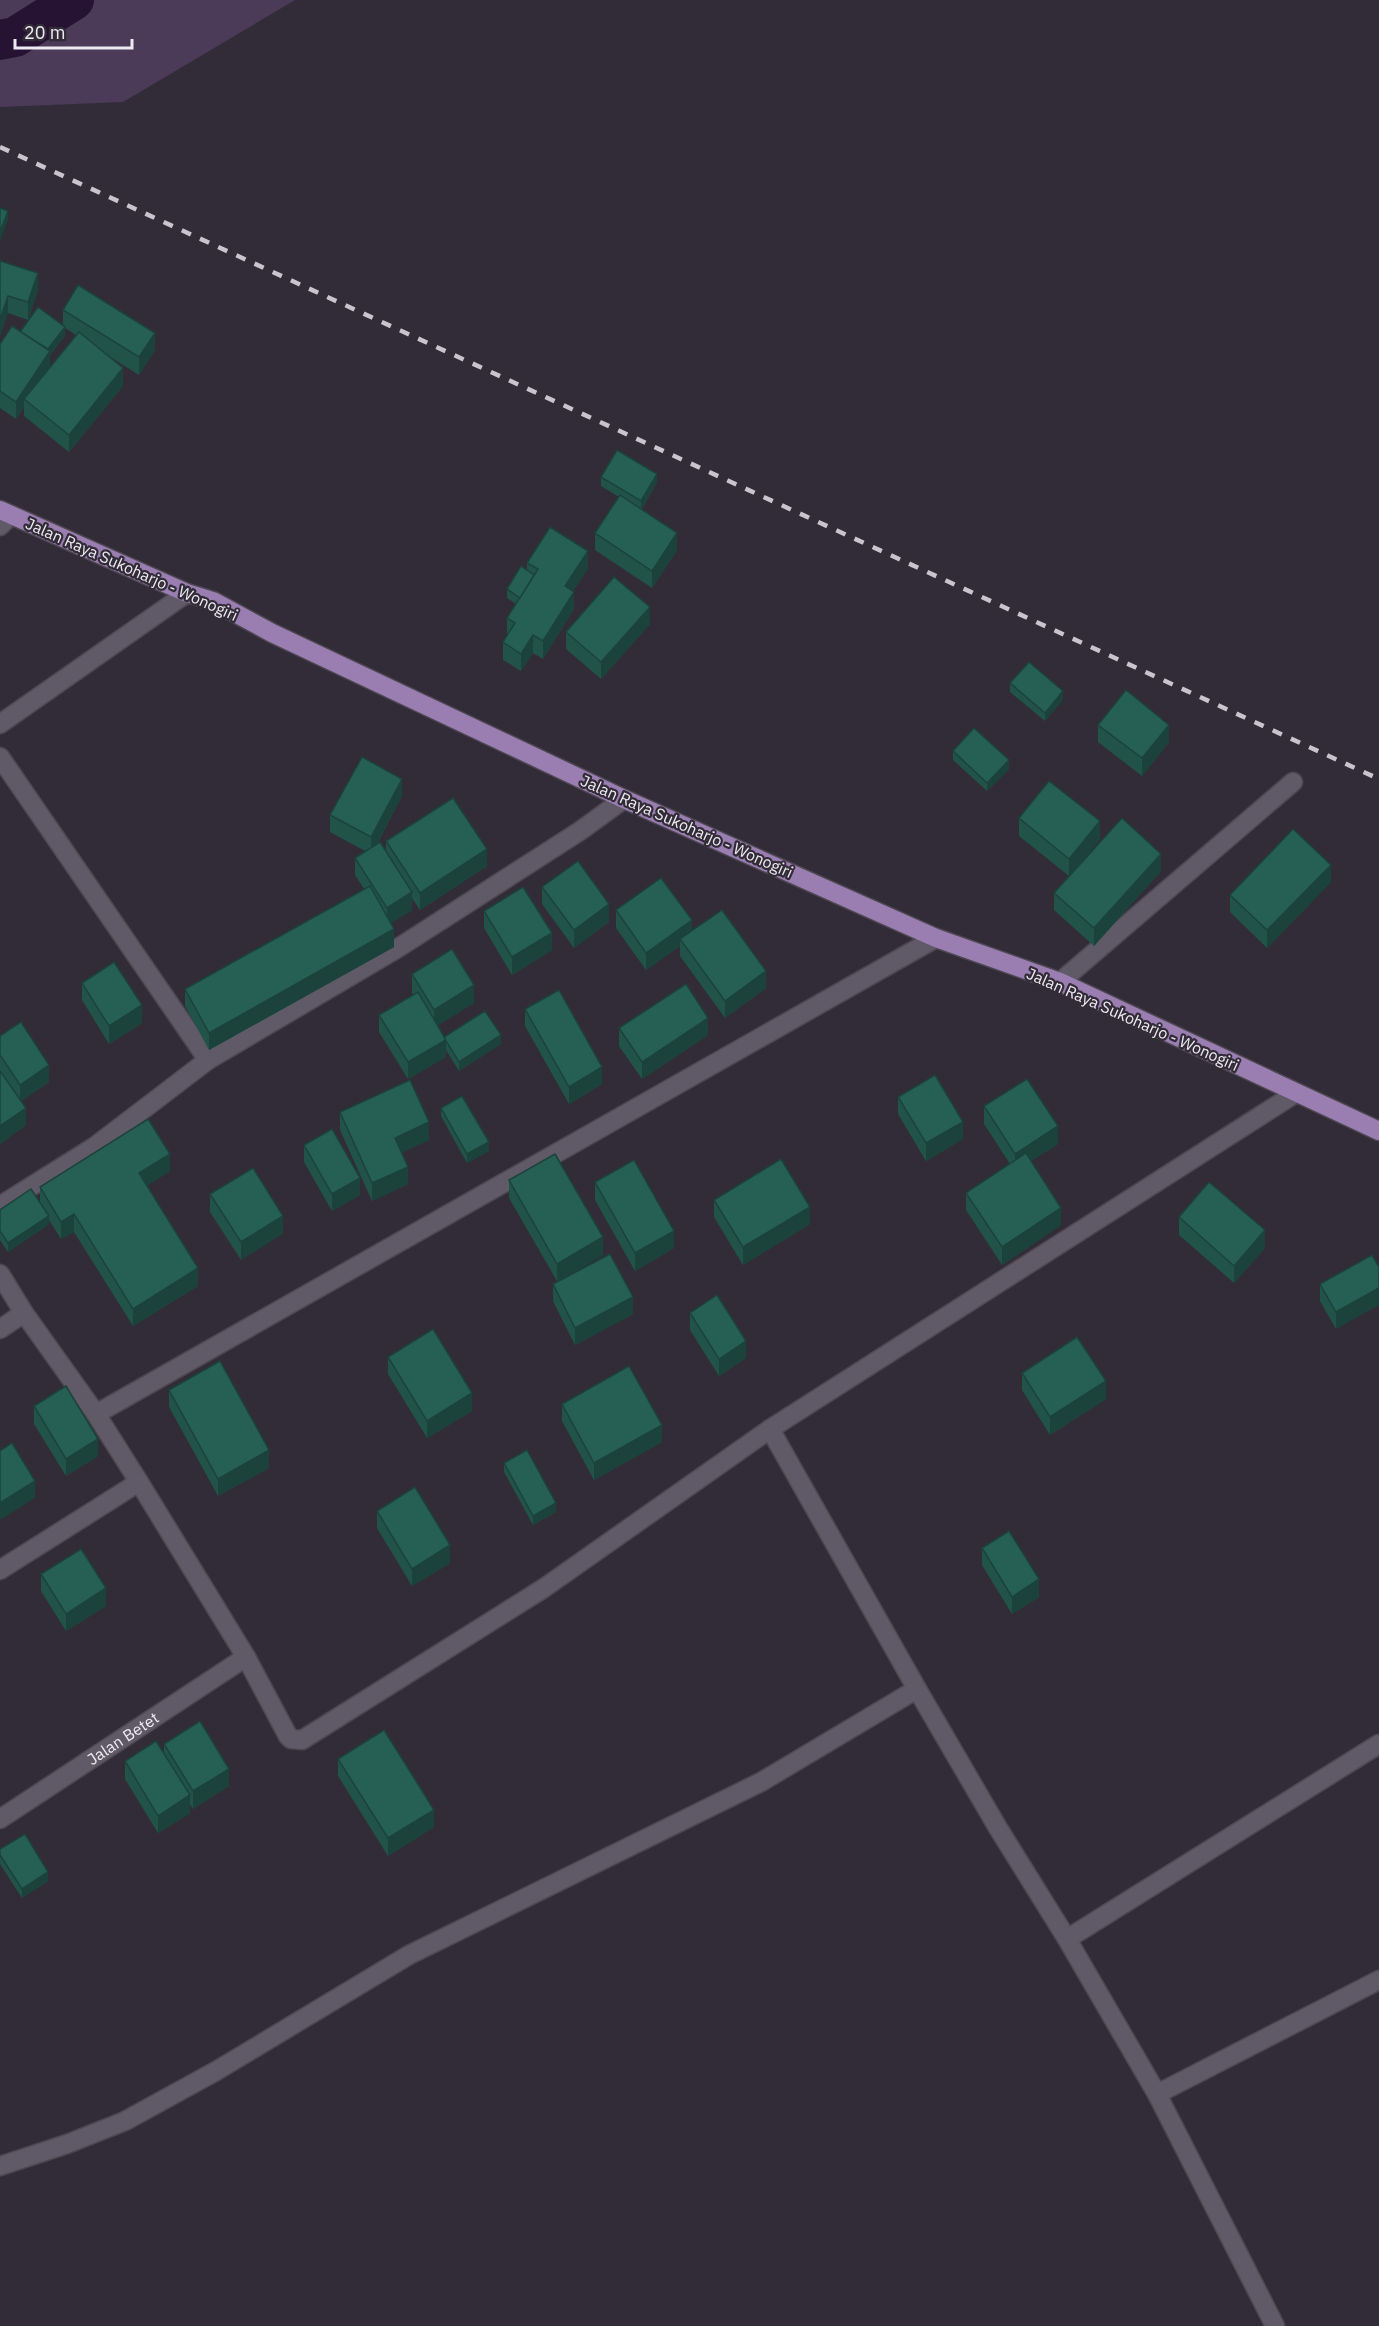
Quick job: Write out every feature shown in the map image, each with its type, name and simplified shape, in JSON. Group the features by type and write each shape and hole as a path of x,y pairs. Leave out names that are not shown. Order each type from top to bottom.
{"main road":[{"name":"Jalan Raya Sukoharjo - Wonogiri","path":"4,517 213,601 272,633 624,799 936,938 1060,982 1379,1131"}],"street":[{"path":"0,724 187,592"},
{"path":"0,757 208,1060"},
{"path":"1060,982 1293,782"},
{"path":"0,1206 94,1147 208,1060 398,948 580,831 624,799"},
{"path":"96,1414 936,938"},
{"path":"0,1274 24,1313 96,1414 139,1482 246,1657 288,1736 291,1739 302,1740 544,1588 770,1429 1296,1093"},
{"path":"0,1329 24,1313"},
{"path":"770,1429 917,1689 1157,2094 1275,2326"},
{"path":"0,1570 139,1482"},
{"name":"Jalan Betet","path":"0,1819 246,1657"},
{"path":"0,2166 67,2144 125,2121 216,2071 409,1954 761,1782 917,1689"},
{"path":"1067,1939 1379,1744"},
{"path":"1157,2094 1379,1980"}],"shaded area":[{"path":"0,0 295,0 123,102 0,107"}],"building":[{"path":"0,208 8,211 0,232"},
{"path":"0,261 38,273 28,302 8,296 0,320"},
{"path":"78,285 155,333 139,357 63,310"},
{"path":"38,307 65,327 48,349 20,332"},
{"path":"12,326 50,351 16,402 0,391 0,344"},
{"path":"79,332 123,368 69,435 24,399"},
{"path":"617,450 657,474 641,501 601,477"},
{"path":"620,495 677,533 652,571 595,533"},
{"path":"550,527 588,551 565,586 574,592 543,641 533,635 521,654 503,642 515,623 507,618 538,569 527,563"},
{"path":"521,566 534,575 520,598 507,589"},
{"path":"614,577 650,607 601,662 566,632"},
{"path":"1029,662 1063,691 1045,713 1010,683"},
{"path":"1126,690 1169,725 1142,758 1098,725"},
{"path":"974,728 1009,760 987,783 953,751"},
{"path":"362,757 402,779 371,837 330,815"},
{"path":"1049,781 1100,821 1069,859 1019,818"},
{"path":"453,798 487,849 420,893 386,841"},
{"path":"1122,818 1161,854 1094,928 1054,893"},
{"path":"1293,829 1331,865 1267,930 1230,895"},
{"path":"380,842 412,892 387,908 355,858"},
{"path":"578,861 609,904 574,930 542,887"},
{"path":"661,878 692,920 646,953 616,910"},
{"path":"370,886 394,929 209,1033 185,989"},
{"path":"523,887 552,933 512,957 484,911"},
{"path":"722,910 766,971 725,1001 680,939"},
{"path":"452,949 474,985 434,1010 412,974"},
{"path":"114,962 142,1005 109,1026 82,983"},
{"path":"686,984 708,1018 642,1062 619,1028"},
{"path":"559,990 602,1067 569,1087 525,1009"},
{"path":"418,992 446,1040 408,1062 379,1015"},
{"path":"485,1011 501,1035 459,1062 444,1037"},
{"path":"21,1022 49,1065 20,1085 0,1055 0,1036"},
{"path":"0,1071 26,1108 0,1126"},
{"path":"935,1075 963,1122 926,1143 898,1097"},
{"path":"1027,1079 1058,1126 1015,1154 984,1106"},
{"path":"410,1080 429,1122 395,1138 408,1167 372,1183 340,1112"},
{"path":"462,1096 489,1142 467,1154 441,1108"},
{"path":"148,1119 170,1154 139,1173 198,1268 133,1309 74,1214 61,1222 40,1187"},
{"path":"332,1129 360,1178 332,1194 304,1145"},
{"path":"1026,1153 1061,1208 1002,1247 966,1193"},
{"path":"555,1154 603,1237 557,1264 509,1180"},
{"path":"781,1159 810,1207 743,1247 714,1200"},
{"path":"634,1160 674,1231 635,1253 595,1182"},
{"path":"253,1168 283,1216 241,1242 210,1194"},
{"path":"1209,1182 1265,1230 1234,1266 1179,1217"},
{"path":"31,1189 49,1216 8,1243 0,1231 0,1210"},
{"path":"610,1254 633,1297 575,1328 553,1284"},
{"path":"1372,1255 1379,1267 1379,1288 1336,1312 1320,1284"},
{"path":"717,1295 746,1341 719,1359 690,1313"},
{"path":"433,1329 472,1393 427,1421 388,1357"},
{"path":"1077,1337 1106,1381 1050,1417 1022,1373"},
{"path":"220,1361 269,1450 218,1479 169,1390"},
{"path":"629,1366 662,1425 594,1463 562,1404"},
{"path":"66,1386 98,1439 66,1459 34,1406"},
{"path":"12,1443 35,1481 0,1503 0,1451"},
{"path":"527,1450 556,1503 533,1516 504,1463"},
{"path":"415,1487 450,1545 412,1569 377,1511"},
{"path":"1009,1531 1039,1579 1012,1597 982,1548"},
{"path":"81,1549 106,1588 66,1614 41,1574"},
{"path":"200,1721 229,1769 193,1791 164,1744"},
{"path":"384,1730 434,1810 388,1838 338,1759"},
{"path":"156,1741 190,1795 158,1816 125,1761"},
{"path":"25,1834 48,1872 22,1889 0,1855 0,1849"}],"waterway":[{"path":"0,40 15,37 74,0"}],"railway":[{"path":"0,147 1379,779"}]}
